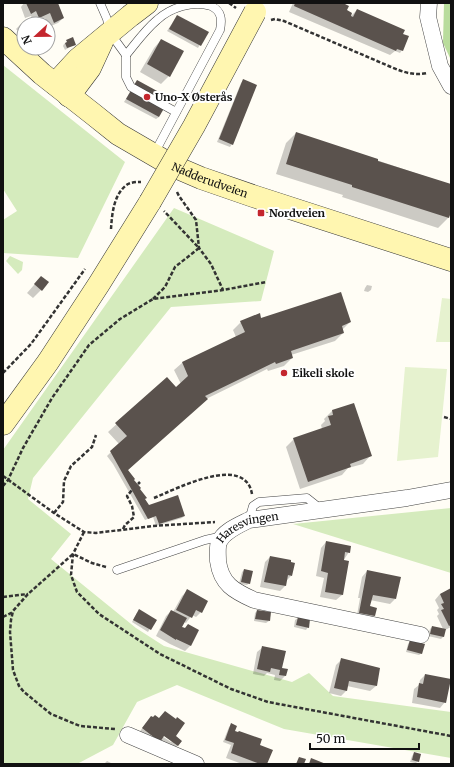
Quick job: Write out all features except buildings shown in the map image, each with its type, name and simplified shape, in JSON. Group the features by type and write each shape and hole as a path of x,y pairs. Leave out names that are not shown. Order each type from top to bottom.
{"main road":[{"path":"62,90 78,59 147,3"},
{"path":"3,424 48,362 100,284 202,113 260,12"},
{"name":"Nadderudveien","path":"3,38 27,61 118,134 173,166 201,178 253,196 451,260"}],"street":[{"path":"429,3 428,17 440,66 451,86"},
{"name":"Haresvingen","path":"421,636 254,600 238,592 226,582 220,570 218,542 223,529 234,528 251,513 323,510 451,490"},
{"path":"128,735 196,764"}],"lane":[{"path":"100,3 107,19 107,35 126,55"},
{"path":"154,155 220,30 222,20 219,14 212,7 201,3 186,5 174,9 157,20 126,55 126,77 131,87 176,112"},
{"path":"117,570 205,540 223,529"}],"path":[{"path":"260,12 406,73 427,73 440,66"},
{"path":"111,233 112,213 120,191 130,183 152,197 199,248 211,264 222,290"},
{"path":"176,189 179,196 196,220 199,248"},
{"path":"3,486 8,480 23,448 52,398 89,345 120,319 153,299 165,287 175,267 199,248"},
{"path":"3,373 31,344 88,265"},
{"path":"153,299 222,290 266,282"},
{"path":"444,417 451,419"},
{"path":"54,513 62,502 64,480 71,466 92,447 96,435"},
{"path":"154,498 195,481 215,476 227,475 241,477 250,487 251,513"},
{"path":"3,476 54,513 84,532 96,533 153,526 223,529"},
{"path":"123,529 125,525 134,517 132,506 126,496 132,490"},
{"path":"84,532 73,554 71,575 77,592 100,614 120,629 155,651 231,689 268,702 451,736"},
{"path":"73,554 92,564 117,570"},
{"path":"3,617 13,612 28,594 73,554"},
{"path":"3,597 28,594"},
{"path":"13,612 10,632 13,670 19,686 24,692 51,714 73,724 80,726 111,728 128,735"}],"green space":[{"path":"444,3 451,3 451,60 443,43"},
{"path":"3,65 125,162 78,258 3,253 3,220 17,211 3,189"},
{"path":"174,208 274,251 261,301 171,307 33,478 28,499 71,534 51,559 136,628 164,646 292,682 309,673 333,696 451,712 451,758 284,729 177,685 137,702 113,745 77,764 3,764 3,450"},
{"path":"10,256 23,262 22,270 18,274 6,261"},
{"path":"442,298 451,299 451,342 436,342"},
{"path":"405,367 447,369 438,457 397,461"},
{"path":"451,508 451,573 293,524"}],"place":[{"name":"Uno-X Østerås","path":"147,97"},
{"name":"Nordveien","path":"261,213"},
{"name":"Eikeli skole","path":"284,373"}]}
